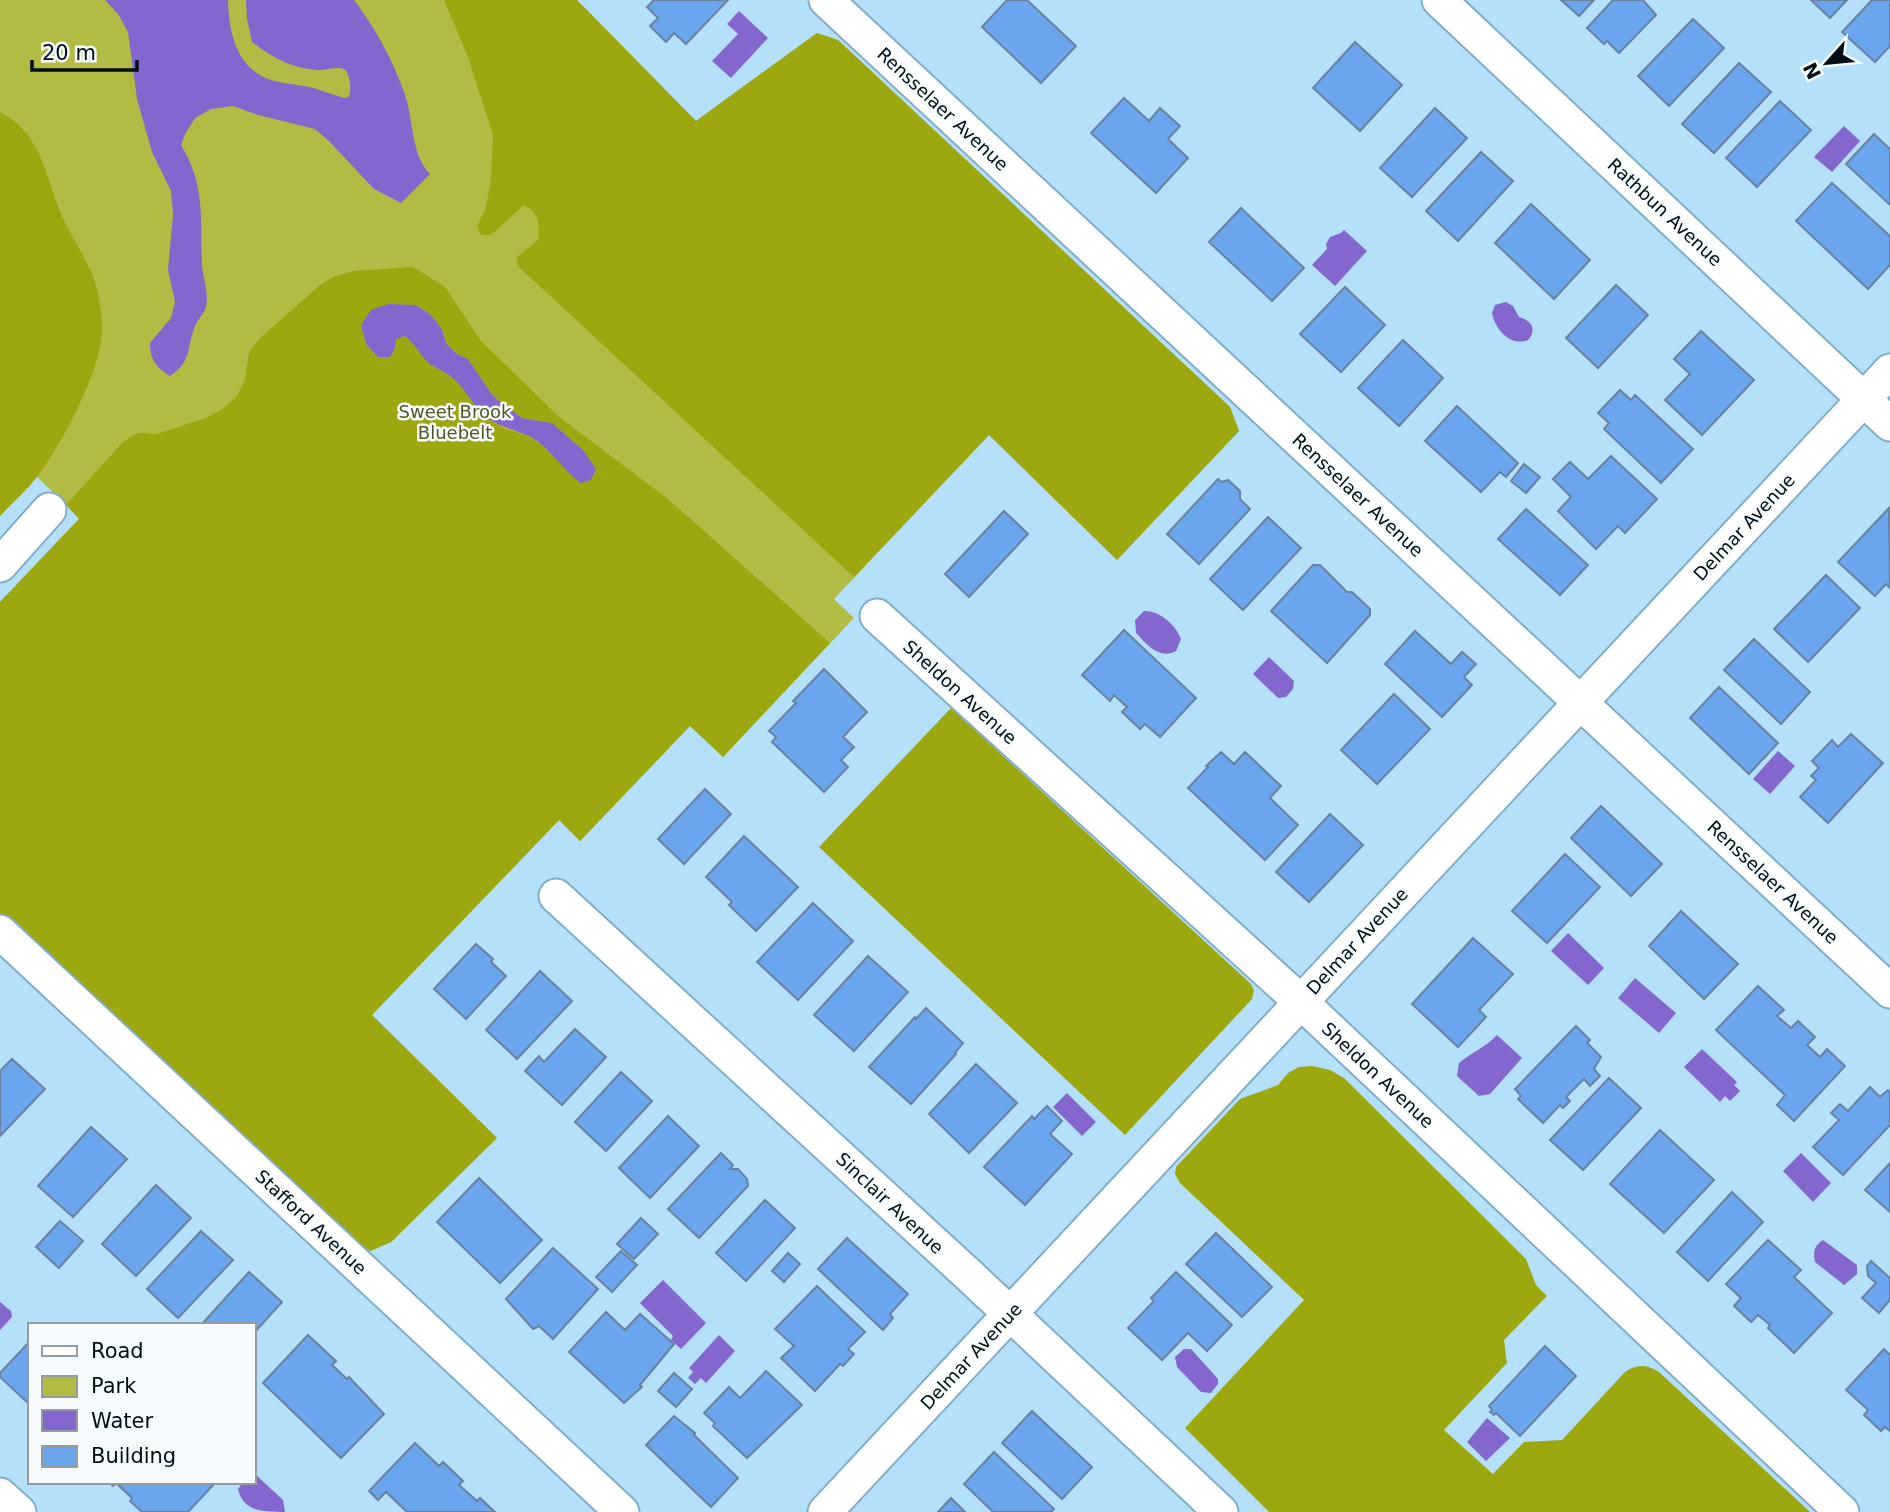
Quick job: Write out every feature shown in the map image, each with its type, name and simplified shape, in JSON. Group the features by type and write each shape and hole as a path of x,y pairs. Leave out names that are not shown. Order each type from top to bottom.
{"street":[{"name":"Rensselaer Avenue","path":"825,0 1890,991"},
{"name":"Rathbun Avenue","path":"1439,0 1890,424"},
{"name":"Delmar Avenue","path":"825,1512 1890,371"},
{"path":"0,565 49,510"},
{"name":"Sheldon Avenue","path":"877,616 1301,1002 1842,1512"},
{"name":"Sinclair Avenue","path":"556,896 1222,1512"},
{"name":"Stafford Avenue","path":"0,932 622,1512"},
{"path":"0,1494 19,1512"}],"green space":[{"name":"Sweet Brook Bluebelt","path":"0,0 577,0 696,121 817,33 838,40 1230,407 1239,431 1117,560 989,435 834,599 854,618 723,757 690,726 580,841 559,820 372,1015 497,1138 391,1242 370,1251 0,602 80,518 37,477 0,516"},
{"path":"444,0 577,0 696,121 817,33 838,40 1230,407 1239,431 1117,560 989,435 854,577 519,267 516,258 538,240 538,224 533,212 524,205 491,235 481,235 477,226 486,208 491,179 493,135 468,57"},
{"path":"0,112 24,130 39,154 63,219 94,279 102,328 94,368 68,428 37,477 0,516"},
{"path":"413,267 445,287 481,341 559,417 668,499 830,643 723,757 690,726 580,841 559,820 372,1015 497,1138 391,1242 370,1251 349,1239 0,918 0,602 79,519 66,505 123,442 140,433 157,434 208,417 224,408 237,396 245,380 249,353 258,340 319,286 333,277 354,271","holes":["388,304 416,305 430,314 442,329 446,343 457,354 468,359 499,401 522,418 552,423 583,450 572,476 552,453 529,436 503,428 484,415 456,380 429,363 414,342 405,336 396,339 378,357 366,344 361,325"]},
{"path":"951,708 1251,984 1254,991 1252,999 1125,1135 819,847"},
{"path":"1312,1066 1330,1070 1344,1078 1526,1259 1536,1285 1547,1296 1504,1340 1507,1363 1444,1430 1493,1474 1524,1442 1562,1440 1624,1373 1645,1366 1659,1372 1810,1512 1269,1512 1185,1428 1304,1300 1180,1183 1175,1174 1176,1167 1240,1099 1278,1085 1288,1073 1299,1067"}],"water":[{"path":"105,0 228,0 233,37 242,58 250,67 271,80 309,87 345,98 349,97 350,87 345,70 318,70 291,65 252,42 246,0 354,0 376,32 394,67 407,102 419,156 430,174 401,203 374,189 315,129 233,106 211,109 195,118 181,145 195,175 198,189 202,265 207,301 195,326 186,359 170,376 155,362 150,343 171,318 175,302 168,270 173,214 171,191 152,152 137,99 128,32 118,14"},
{"path":"739,11 768,38 731,78 712,61 738,34 727,24"},
{"path":"1844,126 1860,141 1832,172 1814,157"},
{"path":"1344,230 1367,251 1335,286 1312,265 1327,249 1326,244 1330,237"},
{"path":"1506,302 1513,306 1519,317 1532,326 1528,340 1521,342 1509,339 1496,325 1492,313 1495,305"},
{"path":"388,304 416,305 430,314 442,329 446,343 457,354 468,359 499,401 522,418 552,423 583,450 596,469 591,480 581,483 537,441 485,416 454,379 430,364 405,336 396,339 390,357 378,357 366,344 361,325 371,310"},
{"path":"1144,611 1161,616 1175,629 1181,639 1176,651 1165,654 1159,652 1136,633 1135,620"},
{"path":"1269,657 1294,681 1293,689 1286,697 1278,698 1253,674"},
{"path":"1778,751 1795,766 1770,794 1753,779"},
{"path":"1568,933 1604,968 1588,985 1551,951"},
{"path":"1635,978 1676,1013 1659,1033 1618,998"},
{"path":"1497,1035 1522,1058 1490,1094 1479,1096 1457,1076 1459,1063"},
{"path":"1702,1049 1737,1082 1734,1085 1740,1091 1730,1101 1725,1096 1720,1102 1684,1067"},
{"path":"1067,1093 1096,1122 1082,1136 1053,1107"},
{"path":"1801,1153 1831,1183 1813,1202 1783,1171"},
{"path":"1823,1240 1857,1265 1857,1274 1844,1285 1815,1262 1815,1249"},
{"path":"663,1280 706,1323 681,1349 671,1340 673,1336 640,1303"},
{"path":"0,1302 11,1311 12,1317 0,1330"},
{"path":"719,1335 735,1351 706,1383 701,1378 695,1384 688,1378 693,1372 689,1368"},
{"path":"1184,1349 1191,1349 1218,1379 1218,1384 1211,1393 1201,1392 1177,1367 1175,1357"},
{"path":"1487,1418 1510,1438 1486,1461 1467,1442"},
{"path":"256,1475 283,1500 285,1512 256,1509 244,1502 238,1489 242,1484 256,1484"}],"building":[{"path":"654,0 728,0 686,44 674,33 666,42 650,26 658,18 647,7"},
{"path":"1007,0 1027,0 1076,46 1041,83 982,27"},
{"path":"1561,0 1594,0 1579,16"},
{"path":"1613,0 1643,0 1656,15 1619,53 1607,41 1604,44 1587,28"},
{"path":"1811,0 1847,0 1830,18"},
{"path":"1872,0 1890,0 1890,46 1875,62 1842,32"},
{"path":"1693,19 1724,48 1669,106 1638,76"},
{"path":"1355,42 1402,85 1360,131 1313,88"},
{"path":"1739,63 1771,92 1714,153 1682,124"},
{"path":"1124,98 1149,121 1160,108 1180,126 1168,139 1188,158 1156,193 1091,133"},
{"path":"1780,101 1811,130 1757,187 1726,158"},
{"path":"1435,108 1467,138 1412,197 1380,168"},
{"path":"1874,134 1890,149 1890,205 1846,164"},
{"path":"1481,152 1513,181 1458,241 1426,211"},
{"path":"1832,183 1890,236 1890,265 1868,289 1796,221"},
{"path":"1531,204 1590,260 1554,299 1495,243"},
{"path":"1241,208 1304,268 1272,301 1209,242"},
{"path":"1616,285 1648,315 1598,368 1566,338"},
{"path":"1345,287 1385,325 1341,372 1300,334"},
{"path":"1701,331 1754,380 1702,435 1665,400 1690,374 1674,359"},
{"path":"1403,340 1443,378 1399,426 1358,388"},
{"path":"1620,390 1631,400 1635,395 1693,449 1661,483 1604,429 1609,423 1598,413"},
{"path":"1457,406 1518,463 1506,477 1500,472 1481,492 1425,441"},
{"path":"1611,456 1657,499 1625,533 1618,526 1596,549 1558,511 1571,497 1553,479 1570,462 1588,479"},
{"path":"1524,464 1540,477 1526,493 1511,481"},
{"path":"1218,479 1222,482 1228,480 1240,491 1240,499 1250,509 1199,564 1167,534"},
{"path":"1889,508 1890,588 1886,584 1875,596 1838,562"},
{"path":"1526,509 1588,565 1560,595 1498,539"},
{"path":"1004,511 1028,534 969,597 945,574"},
{"path":"1268,517 1301,548 1243,610 1210,579"},
{"path":"1313,565 1320,565 1347,592 1352,592 1370,609 1370,615 1327,663 1271,611"},
{"path":"1826,575 1860,608 1808,662 1774,629"},
{"path":"1124,630 1196,698 1160,737 1145,724 1140,729 1122,712 1127,707 1114,695 1110,701 1082,675"},
{"path":"1415,631 1451,664 1462,652 1476,664 1464,677 1472,685 1442,717 1385,664"},
{"path":"1754,639 1810,692 1781,724 1724,670"},
{"path":"824,669 867,712 843,737 854,747 841,760 848,767 824,792 772,742 776,737 769,731"},
{"path":"1719,687 1778,743 1749,774 1690,718"},
{"path":"1394,694 1430,729 1377,784 1341,750"},
{"path":"1851,734 1883,763 1828,823 1800,797 1816,780 1811,776 1819,768 1812,761 1832,740 1838,747"},
{"path":"1221,752 1234,764 1245,752 1281,786 1270,798 1298,825 1265,860 1188,788"},
{"path":"705,789 731,814 684,864 658,839"},
{"path":"1601,806 1662,864 1631,896 1571,838"},
{"path":"1330,814 1363,845 1309,902 1276,872"},
{"path":"744,836 798,887 756,931 729,905 732,902 706,877"},
{"path":"1565,854 1600,887 1547,943 1512,911"},
{"path":"813,903 853,941 798,1000 757,962"},
{"path":"1681,911 1738,964 1704,999 1649,946"},
{"path":"1473,938 1513,974 1479,1010 1486,1017 1458,1047 1412,1004"},
{"path":"476,944 493,959 491,962 506,976 466,1019 434,989"},
{"path":"868,956 908,992 854,1051 814,1015"},
{"path":"540,971 572,1001 517,1059 486,1030"},
{"path":"1758,986 1784,1010 1777,1016 1791,1028 1798,1021 1815,1037 1807,1045 1820,1057 1827,1049 1845,1066 1794,1121 1777,1105 1785,1095 1716,1030"},
{"path":"926,1008 963,1043 911,1104 869,1067"},
{"path":"1576,1026 1590,1040 1587,1043 1601,1057 1594,1069 1600,1076 1590,1086 1584,1079 1566,1097 1570,1101 1563,1108 1560,1105 1543,1123 1518,1099 1521,1096 1515,1089"},
{"path":"575,1029 606,1057 562,1105 525,1071 539,1056 544,1062"},
{"path":"12,1059 45,1089 0,1136 0,1071"},
{"path":"976,1064 1017,1103 969,1153 929,1114"},
{"path":"621,1072 652,1101 606,1151 575,1122"},
{"path":"1609,1078 1641,1108 1583,1170 1550,1140"},
{"path":"1870,1087 1880,1097 1888,1090 1890,1092 1890,1125 1843,1175 1813,1147 1839,1120 1831,1113 1840,1104 1848,1111"},
{"path":"1047,1106 1062,1121 1050,1134 1072,1154 1025,1205 984,1167 1032,1116 1034,1119"},
{"path":"668,1116 699,1146 650,1198 619,1168"},
{"path":"91,1127 127,1159 73,1217 38,1186"},
{"path":"1660,1130 1714,1180 1664,1233 1610,1184"},
{"path":"721,1153 733,1165 730,1169 738,1169 747,1179 748,1186 699,1238 668,1209"},
{"path":"1890,1163 1890,1212 1865,1190"},
{"path":"479,1178 542,1240 500,1283 437,1222"},
{"path":"156,1185 191,1218 136,1276 102,1244"},
{"path":"1732,1192 1763,1222 1708,1281 1677,1252"},
{"path":"765,1200 795,1228 746,1281 716,1253"},
{"path":"641,1218 658,1234 634,1259 617,1244"},
{"path":"60,1221 83,1241 59,1268 36,1247"},
{"path":"201,1231 233,1260 178,1318 147,1289"},
{"path":"1216,1233 1272,1287 1242,1317 1186,1264"},
{"path":"847,1238 908,1294 890,1314 893,1318 883,1330 818,1269"},
{"path":"1768,1240 1801,1270 1794,1277 1832,1313 1794,1353 1758,1315 1751,1322 1734,1306 1741,1298 1726,1284"},
{"path":"553,1248 598,1289 553,1339 539,1326 533,1329 506,1299"},
{"path":"621,1251 637,1265 612,1292 596,1277"},
{"path":"788,1253 800,1264 784,1282 772,1271"},
{"path":"1871,1261 1890,1278 1890,1300 1879,1313 1862,1298 1876,1283 1868,1276 1867,1266"},
{"path":"249,1272 282,1302 256,1331 256,1323 203,1323"},
{"path":"1176,1272 1232,1325 1207,1351 1188,1333 1162,1360 1128,1328 1154,1301 1151,1298"},
{"path":"817,1286 865,1332 848,1349 854,1354 843,1366 840,1364 815,1391 781,1358 794,1346 775,1329"},
{"path":"606,1312 625,1330 640,1314 674,1344 640,1385 642,1387 624,1403 569,1352"},
{"path":"308,1335 336,1361 332,1365 347,1379 349,1377 384,1414 341,1458 263,1383"},
{"path":"28,1343 28,1403 0,1377 0,1373"},
{"path":"1545,1346 1576,1376 1520,1436 1496,1413 1494,1415 1490,1412 1492,1410 1489,1406"},
{"path":"1884,1349 1890,1355 1890,1431 1885,1427 1881,1431 1864,1415 1868,1410 1846,1390"},
{"path":"766,1371 802,1405 747,1458 713,1426 715,1423 704,1413 729,1387 740,1398"},
{"path":"674,1373 692,1389 676,1407 658,1391"},
{"path":"1032,1411 1092,1467 1062,1499 1002,1443"},
{"path":"674,1416 695,1433 694,1435 738,1478 711,1507 646,1445"},
{"path":"415,1443 439,1466 443,1462 463,1481 459,1485 477,1501 480,1498 495,1512 407,1512 386,1492 378,1500 369,1491"},
{"path":"994,1452 1054,1509 1051,1512 993,1512 964,1484"},
{"path":"117,1484 214,1484 188,1512 142,1512 130,1501 132,1498"},
{"path":"951,1498 965,1512 938,1512"}]}
